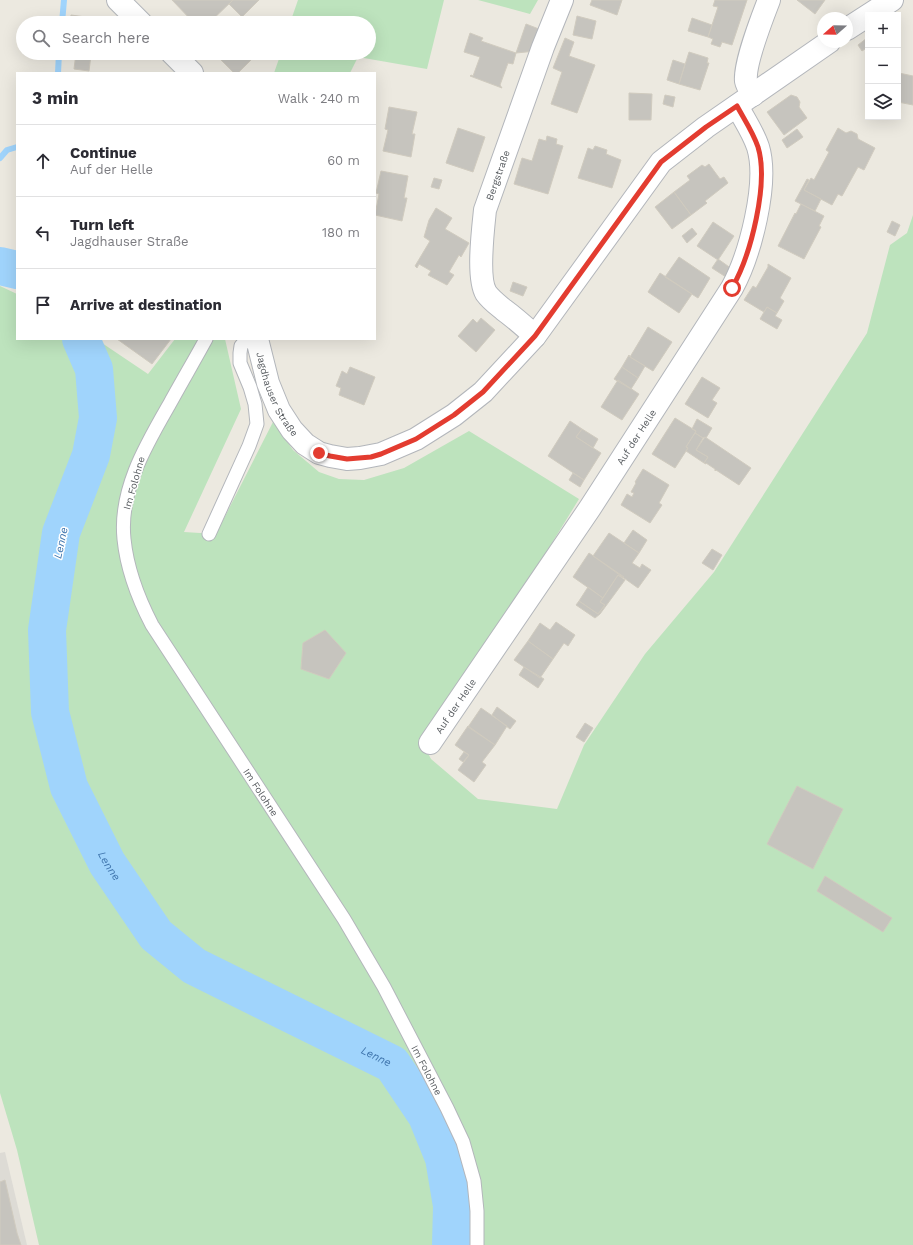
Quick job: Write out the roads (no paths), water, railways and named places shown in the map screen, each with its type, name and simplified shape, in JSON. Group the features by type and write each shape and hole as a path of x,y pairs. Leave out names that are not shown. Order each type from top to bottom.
{"street":[{"path":"118,0 134,16"},
{"name":"Bergstraße","path":"535,336 494,301 485,291 482,275 485,210 543,47 562,0"},
{"name":"Auf der Helle","path":"430,743 590,508 740,274 749,250 755,226 760,194 761,162 745,100 748,87 746,73 769,0"},
{"path":"853,25 892,0"},
{"name":"Jagdhauser Straße","path":"257,340 268,383 279,410 292,430 305,444 319,453 347,459 371,457 397,448 416,439 454,415 483,392 535,336 661,162 706,127 819,48"},
{"path":"179,60 191,72"}],"lane":[{"name":"Im Folohne","path":"205,340 145,447 134,474 126,501 124,522 124,538 130,570 140,600 152,624 353,932 384,987 447,1108 463,1142 474,1181 477,1211 476,1245"},
{"path":"209,534 249,446 257,424 255,404 240,363 241,346 246,340"}],"waterway":[{"path":"63,16 64,0"},
{"path":"58,72 59,60"},
{"path":"0,158 7,150 16,147"},
{"name":"Lenne","path":"0,266 16,270"},
{"name":"Lenne","path":"81,340 94,369 98,418 91,455 61,533 47,630 50,712 69,787 107,863 156,935 194,966 392,1064 427,1116 444,1158 452,1206 451,1245"}]}
